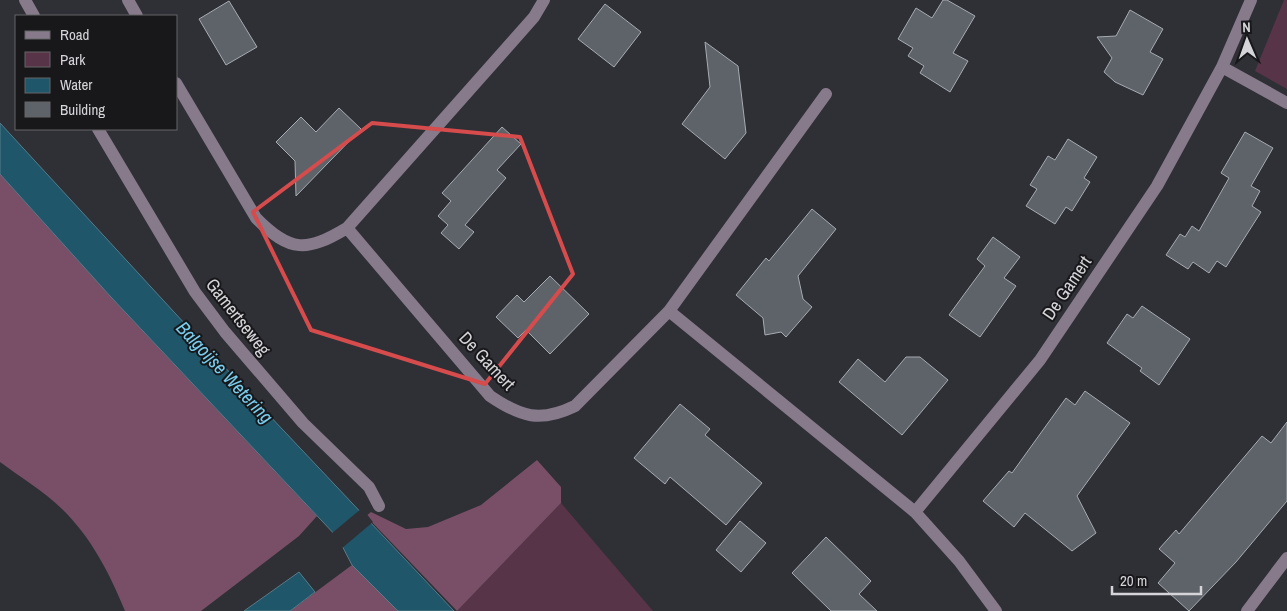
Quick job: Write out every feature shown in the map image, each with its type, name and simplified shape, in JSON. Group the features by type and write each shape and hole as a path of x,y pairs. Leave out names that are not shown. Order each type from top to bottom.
{"street":[{"path":"24,0 33,15"},
{"path":"128,0 136,15"},
{"path":"178,85 256,218 273,236 298,246 321,243 347,228 534,17 544,0"},
{"name":"De Gamert","path":"915,512 1040,360 1157,186 1222,67 1251,0"},
{"path":"1222,67 1287,103"},
{"name":"De Gamert","path":"347,228 490,396 514,412 536,416 559,414 575,406 669,311 826,94"},
{"name":"Gamertseweg","path":"99,130 195,292 225,332 303,423 369,488 379,506"},
{"path":"669,311 915,512 959,561 996,611"},
{"path":"1247,611 1287,558"}],"highlighted area":[{"path":"372,123 520,137 573,274 485,384 311,330 253,212"}],"green space":[{"path":"1284,0 1287,0 1287,89 1255,71"},
{"path":"561,503 653,611 457,611"}],"shaded area":[{"path":"0,174 111,297 317,516 299,536 201,611 125,611 99,557 72,520 48,496 0,462"},
{"path":"537,460 561,487 561,503 457,611 366,516 371,512 406,529 428,527 481,505"},
{"path":"352,565 398,611 290,611"}],"water":[{"name":"Balgoijse Wetering","path":"0,123 267,413 454,611 398,611 352,565 338,538 111,297 0,174"},
{"path":"299,572 315,592 290,611 244,611"}],"pier":[{"path":"362,508 373,522 341,549 331,534"}],"building":[{"path":"943,0 947,0 975,16 953,53 968,61 950,92 920,73 924,66 908,56 913,48 898,39 916,8 932,18"},
{"path":"229,1 257,47 226,65 199,19"},
{"path":"605,4 641,32 614,67 578,39"},
{"path":"1130,10 1163,29 1150,52 1163,59 1143,95 1115,82 1104,72 1112,58 1097,37 1116,36"},
{"path":"705,42 738,66 746,133 725,159 682,124 710,87"},
{"path":"339,108 361,129 296,196 295,161 276,142 301,117 316,132"},
{"path":"502,127 521,144 497,170 506,178 465,225 474,232 459,249 441,233 448,225 438,216 451,201 442,193"},
{"path":"1245,132 1273,148 1251,186 1260,191 1252,206 1261,212 1226,267 1217,261 1209,273 1193,262 1188,269 1166,255 1180,234 1185,237 1192,226 1199,231 1229,178 1221,173"},
{"path":"1068,139 1097,157 1084,178 1090,182 1072,211 1066,207 1055,224 1026,206 1037,189 1030,185 1048,156 1055,160"},
{"path":"812,209 836,229 798,276 803,299 812,307 786,337 781,332 765,335 763,318 736,295 766,258 769,261"},
{"path":"993,237 1020,257 1004,278 1016,286 980,337 949,315 985,266 977,259"},
{"path":"550,276 589,314 550,354 526,330 518,338 496,317 517,295 524,302"},
{"path":"1142,306 1190,339 1159,385 1140,371 1142,368 1107,343 1127,314 1133,318"},
{"path":"906,357 920,357 948,380 902,435 839,382 858,359 885,382"},
{"path":"1085,391 1130,423 1077,496 1096,533 1072,551 1025,513 1014,527 983,501 1009,471 1012,473 1066,398 1075,405"},
{"path":"680,404 710,429 705,435 762,483 726,525 670,477 665,484 634,458"},
{"path":"1287,422 1287,501 1236,562 1189,611 1158,583 1175,563 1159,549 1176,530 1179,534 1262,436 1271,443"},
{"path":"740,521 766,543 741,572 716,550"},
{"path":"826,537 871,581 859,594 877,611 831,611 792,573"}]}
